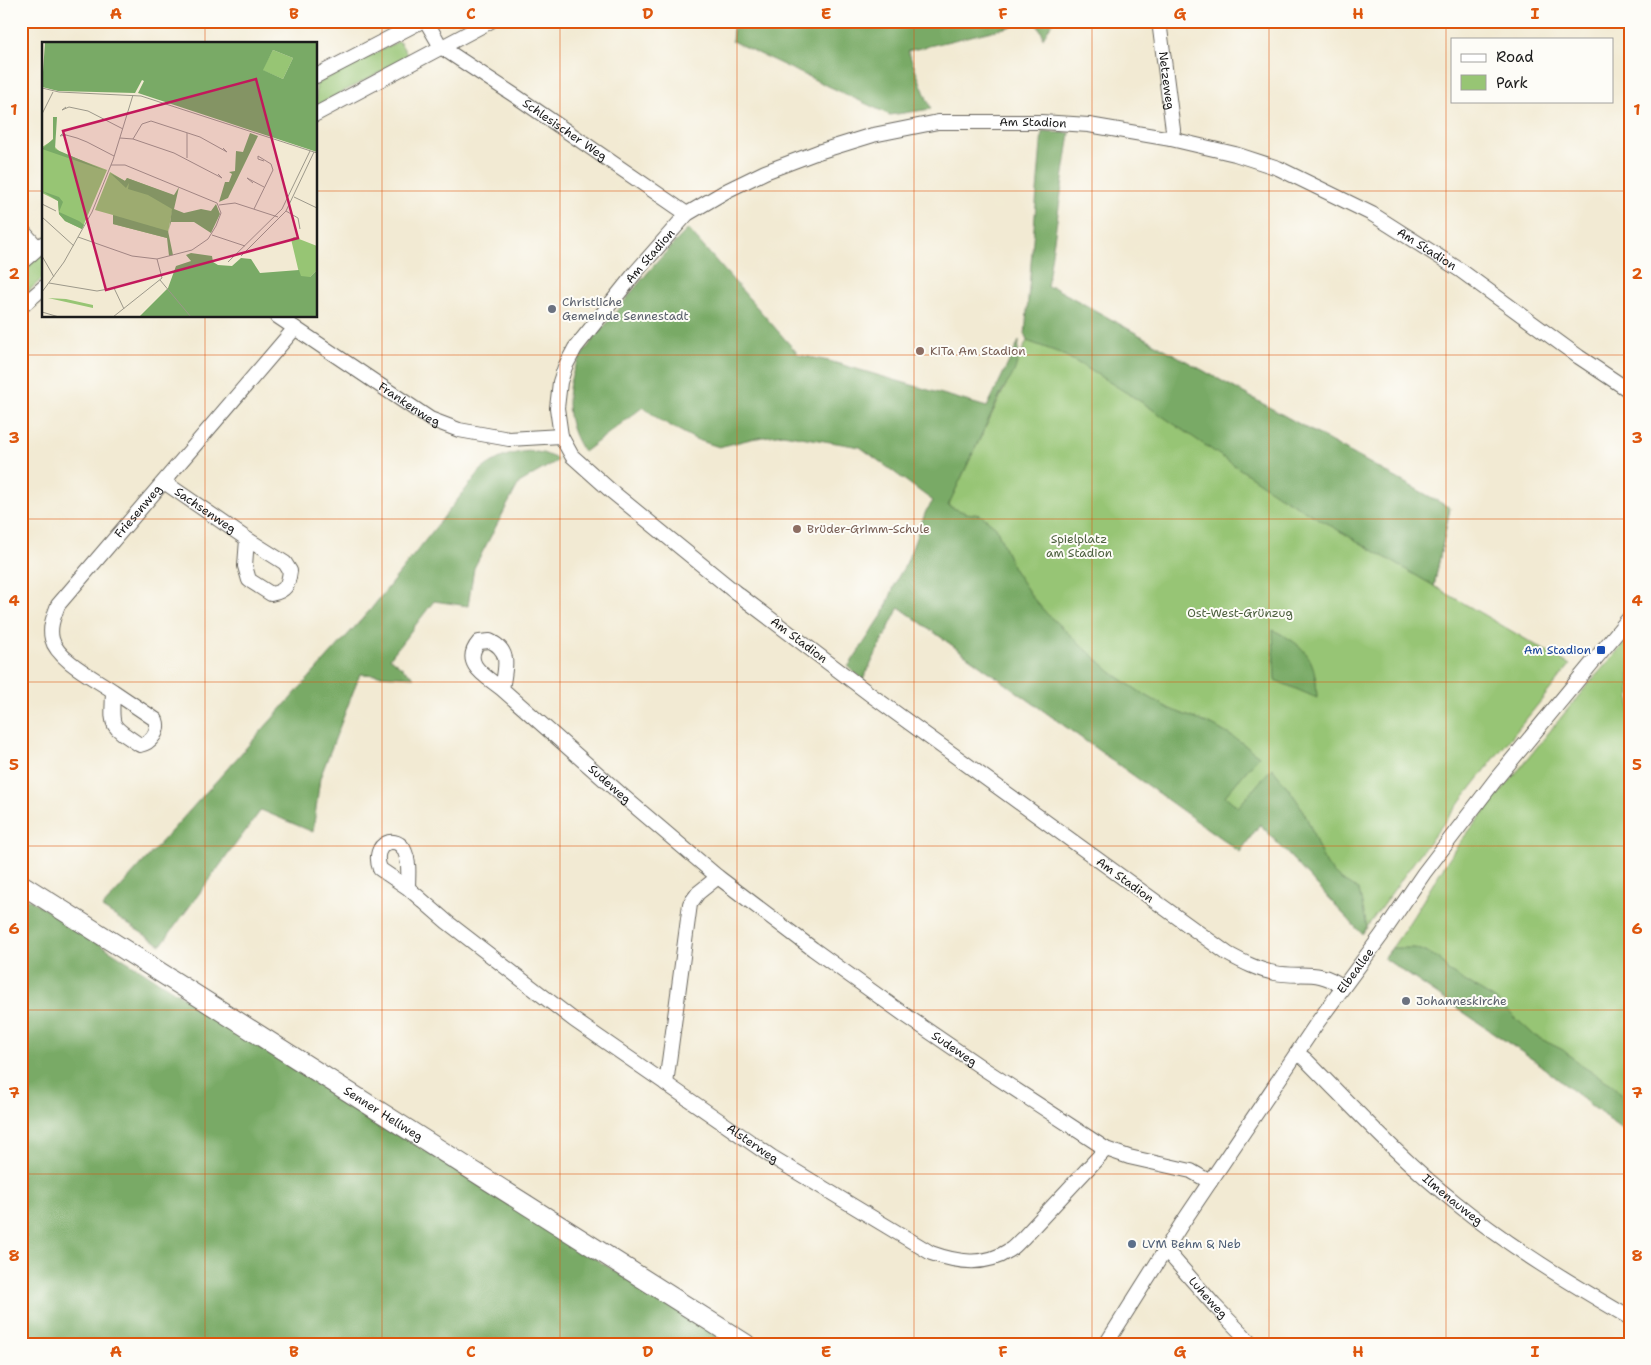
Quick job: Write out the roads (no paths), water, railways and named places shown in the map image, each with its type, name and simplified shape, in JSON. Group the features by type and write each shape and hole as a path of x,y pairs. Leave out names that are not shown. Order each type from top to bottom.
{"street":[{"path":"318,75 422,21"},
{"path":"426,21 441,47"},
{"path":"318,113 491,21"},
{"name":"Netzeweg","path":"1159,21 1173,130 1171,139"},
{"name":"Schlesischer Weg","path":"441,47 687,214"},
{"name":"Am Stadion","path":"1343,987 1323,976 1312,974 1291,975 1260,969 1228,954 933,742 735,592 610,490 572,456 561,436 557,408 560,382 565,367 572,353 635,273 687,214 728,190 765,172 818,152 873,135 938,122 1017,122 1089,125 1171,139 1235,154 1278,168 1372,214 1460,270 1579,357 1630,391"},
{"path":"21,230 41,246 21,263"},
{"path":"21,307 42,288"},
{"name":"Frankenweg","path":"280,318 430,419 459,430 501,438 561,436"},
{"name":"Friesenweg","path":"113,691 60,654 52,639 52,623 58,605 295,328"},
{"name":"Sachsenweg","path":"164,482 247,538"},
{"name":"Elbeallee","path":"1106,1344 1165,1249 1297,1053 1446,843 1630,617"},
{"name":"Sudeweg","path":"502,689 718,877 904,1015 984,1070 1106,1149 1129,1157 1191,1171 1210,1182"},
{"path":"666,1084 690,904 698,893 718,877"},
{"name":"Senner Hellweg","path":"21,884 746,1344"},
{"name":"Alsterweg","path":"408,888 447,922 574,1020 772,1157 931,1253 950,1260 970,1262 990,1259 1008,1251 1023,1238 1106,1149"},
{"name":"Ilmenauweg","path":"1297,1053 1402,1158 1456,1203 1559,1276 1630,1318"},
{"name":"Luheweg","path":"1165,1249 1214,1305 1252,1344"}],"place":[{"name":"Christliche Gemeinde Sennestadt","path":"552,309"},
{"name":"KiTa Am Stadion","path":"920,351"},
{"name":"Brüder-Grimm-Schule","path":"797,529"},
{"name":"Am Stadion","path":"1601,650"},
{"name":"Johanneskirche","path":"1406,1001"},
{"name":"LVM Behm & Neb","path":"1132,1244"}],"park label":[{"name":"Spielplatz am Stadion","path":"1079,546"},
{"name":"Ost-West-Grünzug","path":"1240,613"}]}
